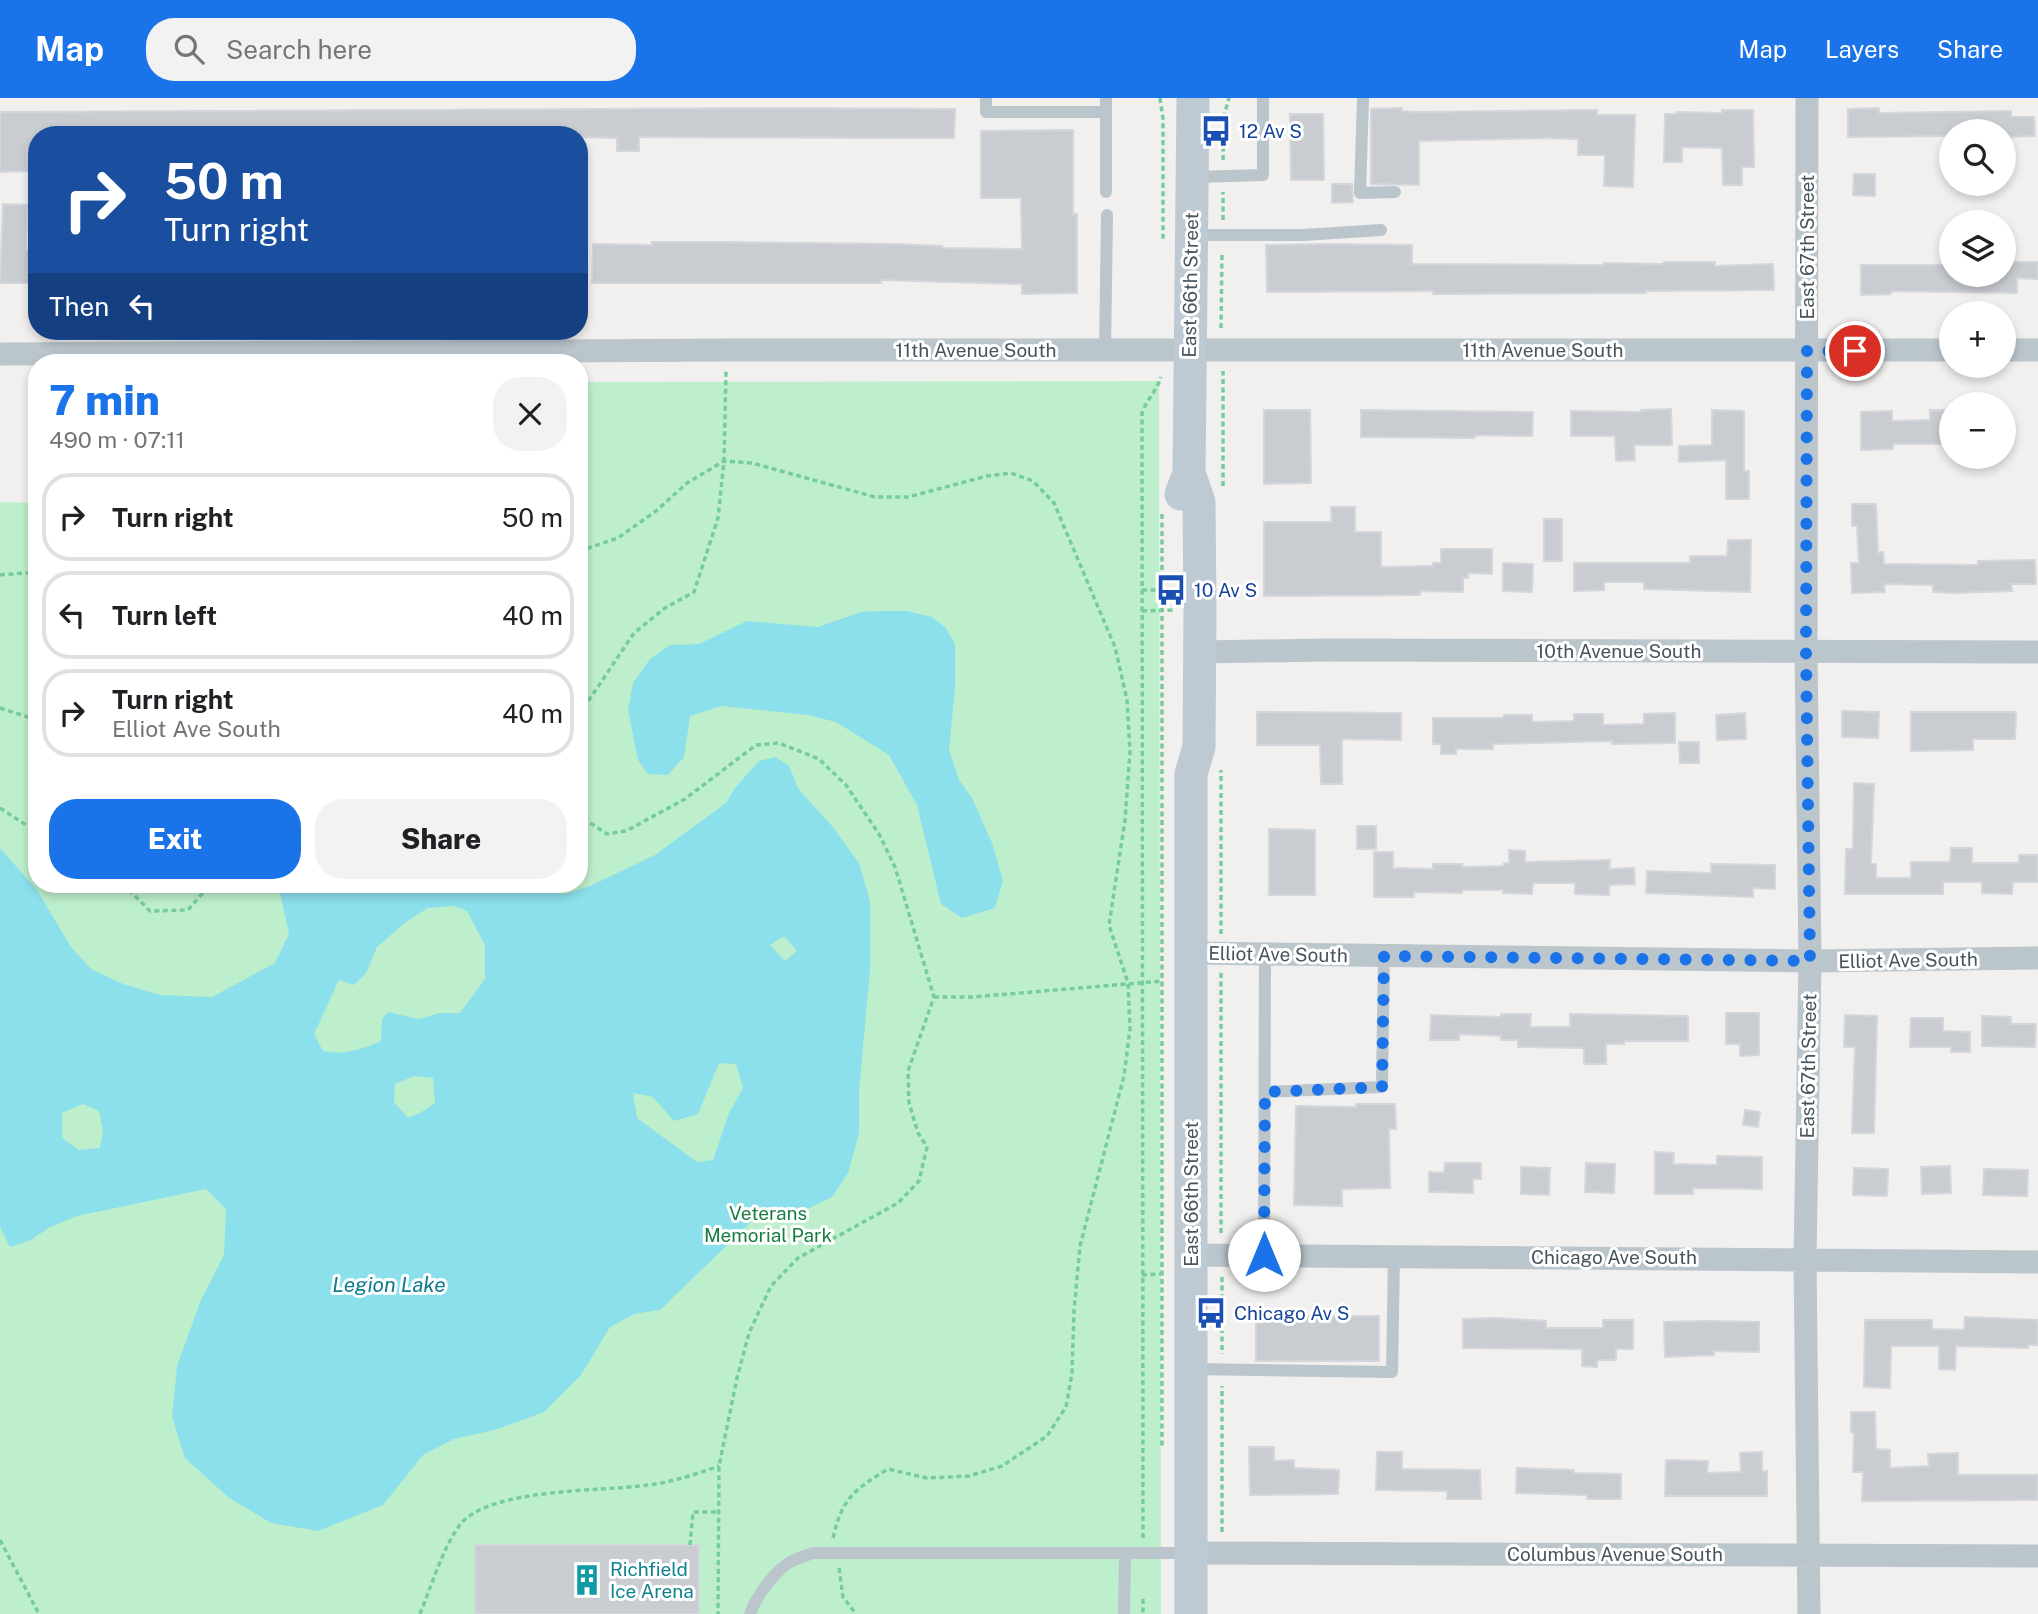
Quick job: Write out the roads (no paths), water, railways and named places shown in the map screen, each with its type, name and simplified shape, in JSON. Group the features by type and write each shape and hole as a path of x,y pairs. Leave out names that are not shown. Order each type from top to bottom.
{"main road":[{"name":"East 66th Street","path":"1191,1614 1191,1553 1207,1369 1193,1261 1206,953 1191,774 1181,748 1179,610 1179,500 1188,473 1192,236 1207,177 1192,98"},
{"name":"East 66th Street","path":"1188,473 1199,502 1201,652 1199,747 1191,774"}],"street":[{"name":"East 67th Street","path":"1807,98 1806,652 1810,961 1805,1259 1809,1614"},
{"name":"11th Avenue South","path":"0,354 727,350 1939,351"},
{"path":"2016,350 2038,350"},
{"name":"10th Avenue South","path":"1201,652 2038,652"},
{"name":"Elliot Ave South","path":"1206,953 1810,961 2038,958"},
{"name":"Chicago Ave South","path":"1193,1261 1264,1255 2038,1262"},
{"name":"Columbus Avenue South","path":"1191,1553 2038,1556"}],"lane":[{"path":"986,98 986,112 1106,112"},
{"path":"1106,192 1107,98"},
{"path":"1207,177 1263,175 1263,98"},
{"path":"1363,98 1360,193 1395,192"},
{"path":"1105,350 1107,215"},
{"path":"1192,236 1381,230"},
{"path":"1264,1255 1265,954"},
{"path":"1265,1092 1382,1087 1384,956"},
{"path":"1207,1369 1392,1372 1394,1256"},
{"path":"750,1614 765,1588 788,1564 813,1553 1191,1553"},
{"path":"1124,1614 1125,1554"}],"water":[{"path":"907,611 932,617 945,627 955,644 955,688 949,750 959,780 972,798 992,843 1003,881 995,908 962,918 941,904 917,805 889,755 836,722 808,715 721,706 690,716 684,757 668,775 648,774 638,760 628,710 633,683 650,659 670,645 699,644 747,621 818,627 861,612"},
{"name":"Legion Lake","path":"775,757 789,766 799,790 832,826 859,863 870,901 870,970 859,1091 859,1134 848,1173 832,1197 803,1211 752,1221 660,1310 634,1314 610,1327 581,1375 544,1412 495,1430 454,1439 423,1455 383,1505 318,1531 271,1523 228,1497 185,1458 172,1417 177,1366 201,1300 224,1255 226,1209 206,1189 77,1216 50,1227 31,1240 10,1247 0,1227 0,848 28,880 28,893 39,893 71,947 91,969 123,984 160,995 212,997 275,963 289,934 280,893 588,893 588,887 655,855 726,803 735,788 759,761","holes":["454,906 467,911 485,945 485,979 460,1013 439,1013 419,1019 388,1012 382,1019 381,1041 353,1051 323,1051 314,1034 339,980 354,985 366,973 377,947 406,922 428,908","784,936 797,951 785,961 770,945","719,1063 736,1064 743,1088 729,1113 713,1160 697,1162 637,1118 633,1093 653,1097 674,1121 698,1114","414,1076 433,1078 435,1103 408,1118 394,1102 395,1084","83,1104 99,1111 103,1131 100,1148 79,1150 62,1138 62,1113"]}],"place":[{"name":"12 Av S","path":"1216,131"},
{"name":"10 Av S","path":"1171,590"},
{"name":"Chicago Av S","path":"1211,1313"},
{"name":"Richfield Ice Arena","path":"587,1580"}],"park label":[{"name":"Veterans Memorial Park","path":"768,1224"}]}
